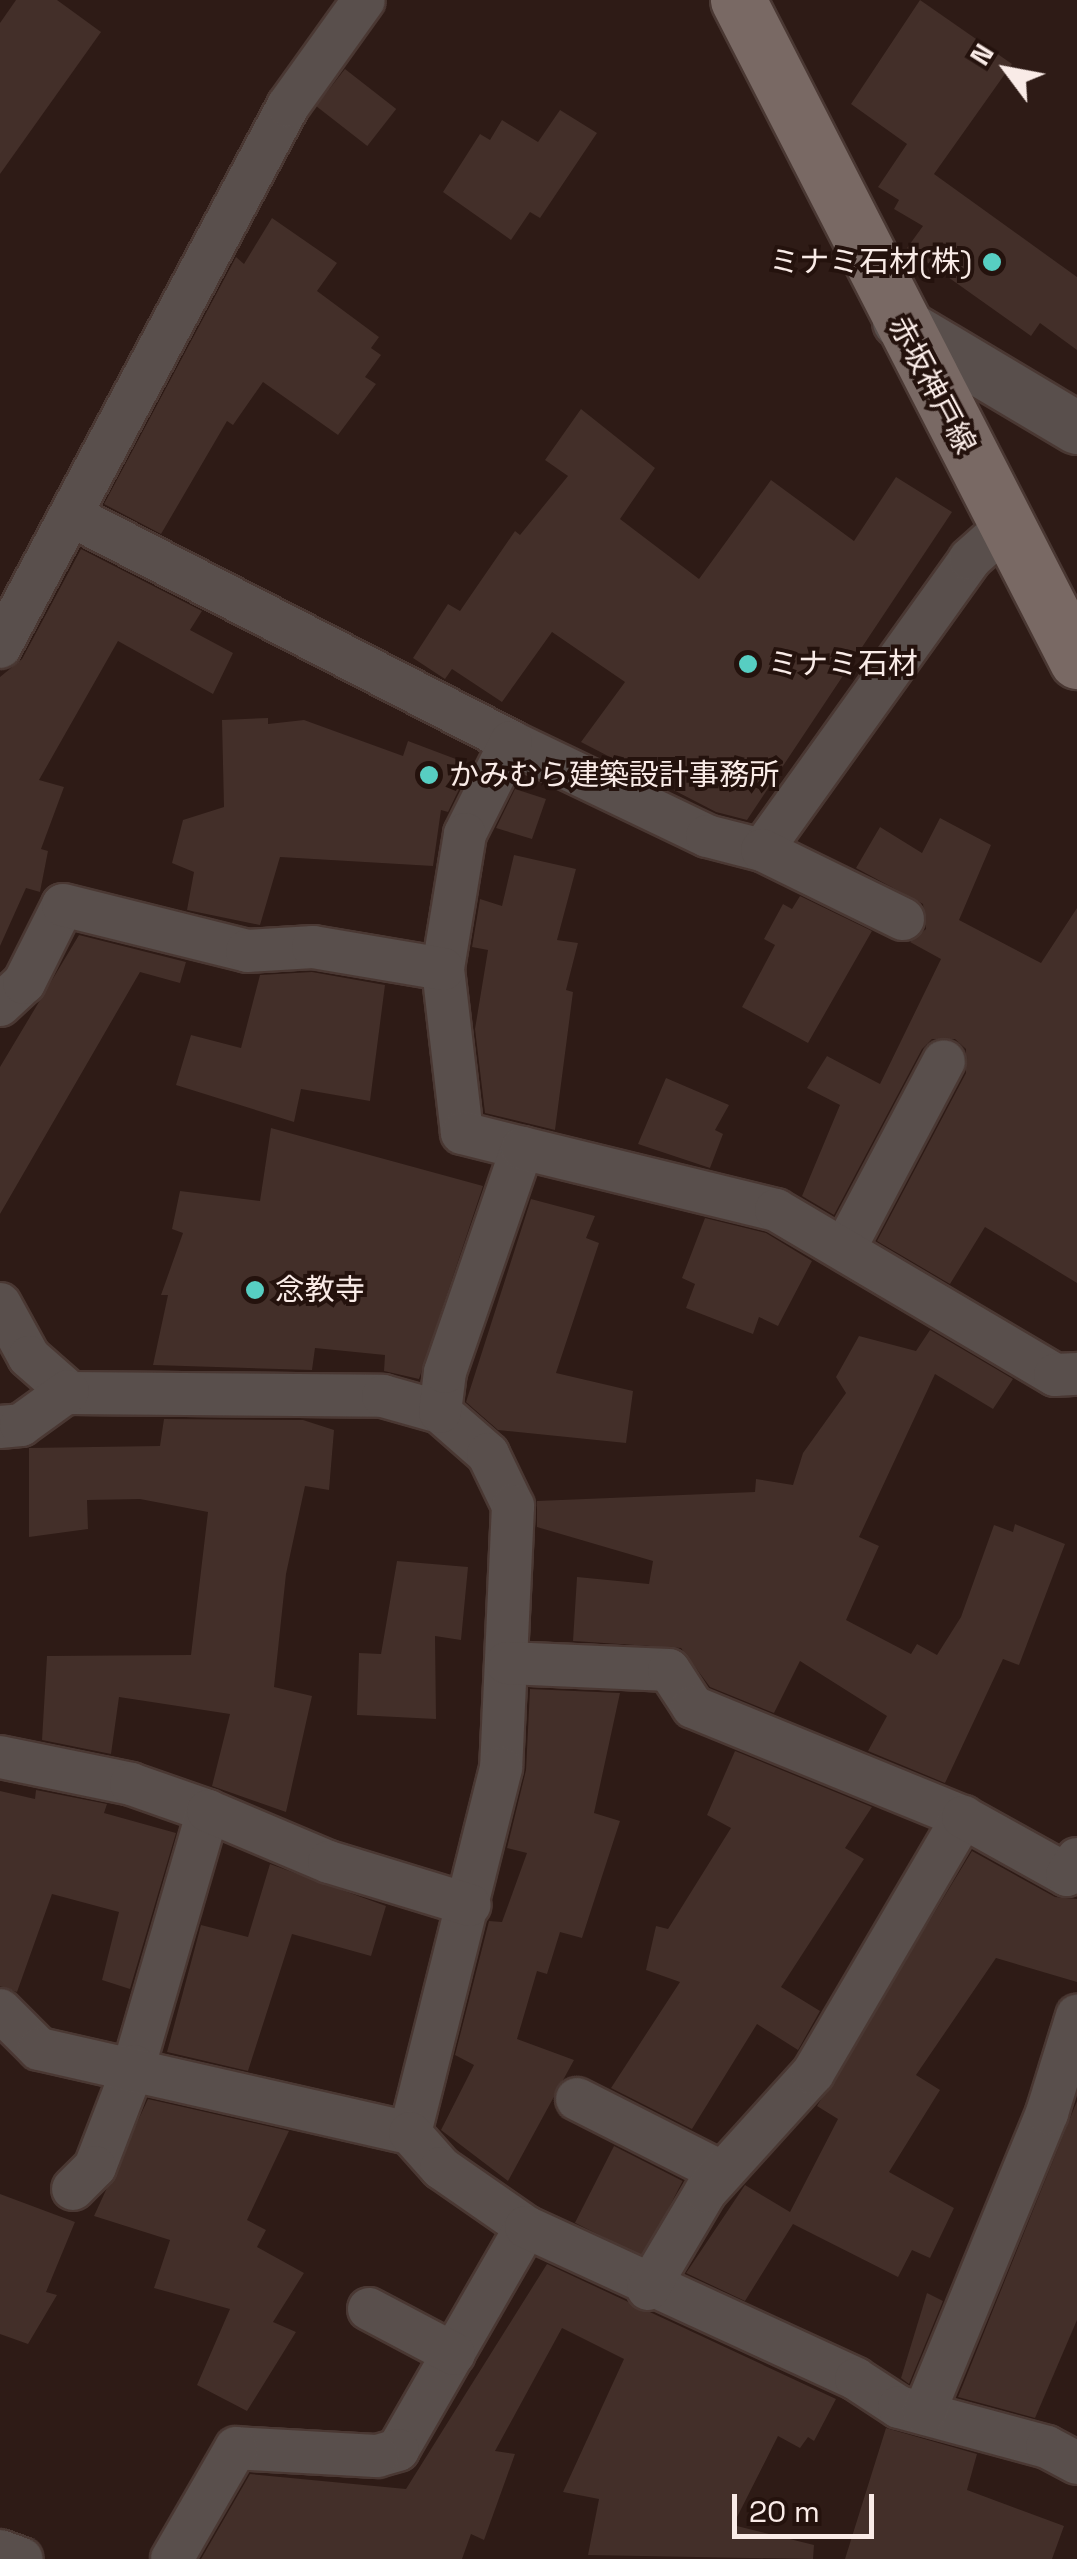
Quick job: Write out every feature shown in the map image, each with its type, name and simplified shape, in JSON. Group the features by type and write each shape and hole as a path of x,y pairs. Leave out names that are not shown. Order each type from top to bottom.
{"main road":[{"name":"赤坂神戸線","path":"738,0 898,322 1077,662"}],"street":[{"path":"0,647 74,517 288,106 364,0"},
{"path":"898,322 1074,420"},
{"path":"74,517 511,742 707,836 762,850 903,919"},
{"path":"762,850 970,558 1007,526"},
{"path":"511,742 465,834 443,969 462,1132 776,1210 846,1246 1055,1375 1077,1374"},
{"path":"0,1005 24,983 63,905 247,951 313,947 443,969"},
{"path":"846,1246 944,1061"},
{"path":"440,1412 445,1372 522,1148"},
{"path":"0,1304 29,1358 68,1391"},
{"path":"0,1427 21,1424 68,1391 384,1396 440,1412 488,1454 513,1506 501,1768 470,1905 410,2133"},
{"path":"507,1663 669,1670 693,1707 963,1817 1074,1871"},
{"path":"0,1756 131,1784 330,1862 470,1905"},
{"path":"74,2189 95,2167 134,2066 208,1811"},
{"path":"648,2289 720,2172 813,2074 963,1817"},
{"path":"0,2010 39,2049 134,2066 410,2133 442,2168 526,2228 648,2289 924,2414 1047,2447 1077,2464"},
{"path":"924,2414 1062,2114 1077,2016"},
{"path":"578,2099 720,2172"},
{"path":"172,2559 236,2448 377,2456 398,2450 526,2228"},
{"path":"369,2309 454,2354"},
{"path":"0,2550 22,2559"}],"building":[{"path":"16,0 57,0 101,32 0,174 0,23"},
{"path":"920,0 1012,64 934,174 1077,277 1077,350 1040,323 1031,336 907,248 923,226 894,209 899,200 878,187 907,144 851,104"},
{"path":"345,69 396,109 367,146 316,106"},
{"path":"560,110 597,133 540,218 530,212 511,240 443,192 480,134 490,140 502,120 538,142"},
{"path":"272,218 337,263 317,291 379,337 371,348 381,355 365,377 376,384 338,435 263,382 233,425 227,421 161,534 104,504 236,257 244,264"},
{"path":"581,409 655,468 620,519 699,579 771,480 854,541 896,477 952,512 747,820 716,812 581,742 625,682 552,632 502,702 452,669 445,679 413,658 448,604 460,611 515,531 520,535 568,476 545,460"},
{"path":"81,549 202,611 190,630 233,653 213,694 118,641 39,780 64,787 41,849 48,851 40,892 26,888 0,946 0,677 22,659"},
{"path":"268,718 268,724 304,720 403,756 408,741 461,761 455,769 467,773 448,812 441,810 433,866 280,857 260,925 187,910 194,872 172,863 183,820 224,807 222,720"},
{"path":"515,789 546,799 532,839 496,828"},
{"path":"940,818 991,845 959,920 1041,963 1077,908 1077,1283 985,1227 950,1284 877,1241 966,1073 966,1049 955,1039 932,1039 922,1049 834,1215 802,1196 840,1105 807,1088 827,1056 880,1084 941,959 910,942 926,929 923,904 856,868 880,827 922,853"},
{"path":"514,855 576,869 557,940 578,943 566,990 573,992 555,1130 485,1113 475,1029 488,950 472,947 480,899 502,906"},
{"path":"800,896 872,931 808,1043 742,1007 775,945 764,939 783,904 792,909"},
{"path":"79,935 186,962 180,983 140,972 0,1214 0,1067"},
{"path":"312,972 385,985 370,1101 301,1089 294,1122 176,1085 191,1035 241,1048 260,975"},
{"path":"666,1078 729,1105 715,1130 723,1134 710,1168 638,1144"},
{"path":"271,1128 483,1186 419,1379 384,1371 385,1355 315,1348 312,1370 153,1365 168,1295 161,1295 183,1233 172,1229 180,1191 260,1201"},
{"path":"531,1199 595,1216 586,1238 599,1243 556,1373 633,1391 626,1443 498,1430 466,1402"},
{"path":"705,1218 766,1233 812,1261 778,1326 759,1317 753,1334 686,1308 695,1284 682,1278"},
{"path":"930,1330 1013,1379 993,1409 935,1374 859,1537 879,1546 846,1620 911,1654 917,1644 937,1655 961,1617 994,1525 1013,1532 1015,1524 1065,1544 1019,1665 1003,1659 945,1783 868,1751 887,1716 800,1661 774,1713 710,1687 681,1648 573,1641 577,1577 649,1584 653,1561 537,1527 537,1501 755,1492 756,1479 793,1485 803,1453 846,1393 836,1377 859,1336 916,1351"},
{"path":"164,1419 303,1420 334,1430 329,1490 305,1486 286,1574 274,1687 312,1696 286,1812 212,1786 230,1714 119,1697 111,1754 42,1740 47,1656 191,1655 208,1512 140,1499 87,1500 88,1529 29,1537 29,1448 160,1446"},
{"path":"397,1561 468,1567 461,1640 435,1636 436,1719 357,1715 359,1653 381,1654"},
{"path":"530,1689 620,1693 594,1813 620,1821 582,1938 560,1932 547,1974 537,1971 517,2039 574,2060 508,2181 441,2130 474,2065 455,2055 489,1921 502,1922 527,1853 507,1848 526,1770"},
{"path":"735,1751 872,1807 845,1848 864,1859 781,1987 820,2011 798,2050 757,2024 692,2129 611,2088 680,1982 646,1970 656,1926 668,1929 731,1828 707,1815"},
{"path":"36,1790 107,1804 104,1813 176,1833 130,1989 102,1980 119,1912 52,1894 17,1992 0,1986 0,1791 35,1799"},
{"path":"972,1851 1055,1897 1077,1899 1077,1982 996,1958 916,2075 940,2090 889,2172 954,2208 930,2258 912,2250 898,2277 793,2224 745,2301 686,2273 745,2185 790,2212 838,2119 817,2106"},
{"path":"270,1864 386,1906 371,1956 292,1934 248,2071 167,2052 201,1925 248,1937"},
{"path":"148,2099 289,2131 247,2220 266,2230 257,2247 304,2273 273,2322 296,2332 247,2411 197,2385 230,2309 154,2288 170,2240 94,2216"},
{"path":"1077,2101 1077,2320 1035,2418 958,2397"},
{"path":"614,2146 683,2181 644,2258 575,2223"},
{"path":"0,2194 75,2222 46,2292 57,2295 28,2344 0,2334"},
{"path":"547,2264 836,2399 814,2441 808,2437 800,2448 778,2436 733,2525 814,2545 813,2559 588,2555 599,2499 563,2492 624,2359 562,2328 495,2451 515,2454 484,2540 471,2534 462,2559 201,2559 250,2474 406,2489"},
{"path":"927,2293 943,2301 909,2384 901,2378"},
{"path":"886,2428 977,2454 967,2490 1064,2526 1052,2559 845,2559"}],"place":[{"name":"ミナミ石材(株)","path":"992,262"},
{"name":"ミナミ石材","path":"748,664"},
{"name":"かみむら建築設計事務所","path":"429,775"},
{"name":"念教寺","path":"255,1290"}]}
